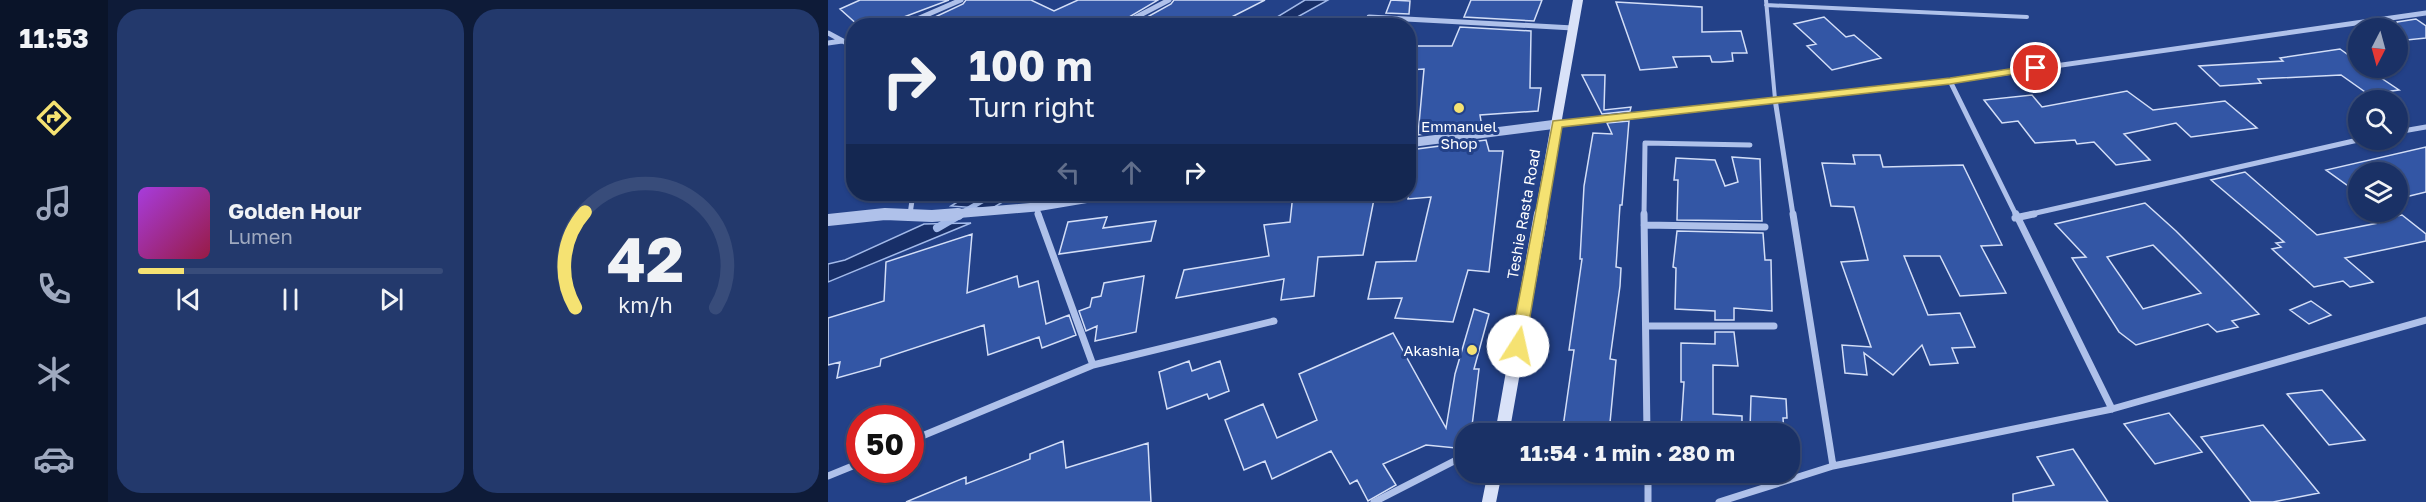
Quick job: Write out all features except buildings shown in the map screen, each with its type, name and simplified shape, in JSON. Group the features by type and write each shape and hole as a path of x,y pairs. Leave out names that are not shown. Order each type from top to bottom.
{"main road":[{"name":"Teshie Rasta Road","path":"1504,423 1578,0"},
{"path":"1489,502 1493,483"}],"street":[{"path":"919,18 961,0"},
{"path":"1134,18 1169,0"},
{"path":"1416,142 1775,99 1950,81 2426,13"},
{"path":"1369,17 1388,18"},
{"path":"1416,20 1573,28"},
{"path":"828,33 846,42"},
{"path":"828,43 843,40"},
{"path":"1950,81 2015,218 2112,408"},
{"path":"1775,99 1833,466"},
{"path":"2408,130 2426,127"},
{"path":"2015,218 2348,142"},
{"path":"1647,423 1643,147 1645,143 1750,146"},
{"path":"910,214 912,201"},
{"path":"828,220 910,214 932,216 1036,207 1072,201"},
{"path":"1036,207 1093,364"},
{"path":"1644,225 1765,227"},
{"path":"1719,502 1833,466 2112,408 2426,320"},
{"path":"924,435 1093,364 1274,321"},
{"path":"1646,326 1774,326"},
{"path":"1374,502 1455,461"},
{"path":"828,476 846,468"},
{"path":"1648,483 1648,502"}],"lane":[{"path":"1775,99 1766,2 2027,17"}],"water":[{"path":"1305,0 1328,0 1296,18 1275,18"},
{"path":"959,201 1004,201 991,209 951,206"},
{"path":"971,223 828,282 828,264 845,260 924,224"}],"waterway":[{"path":"958,215 982,201"},
{"path":"937,228 961,214"}],"place":[{"name":"Emmanuel Shop","path":"1459,108"},
{"name":"Akashia","path":"1472,350"}],"route":[{"path":"1518,346 1557,124 1950,81 2036,68"}]}
